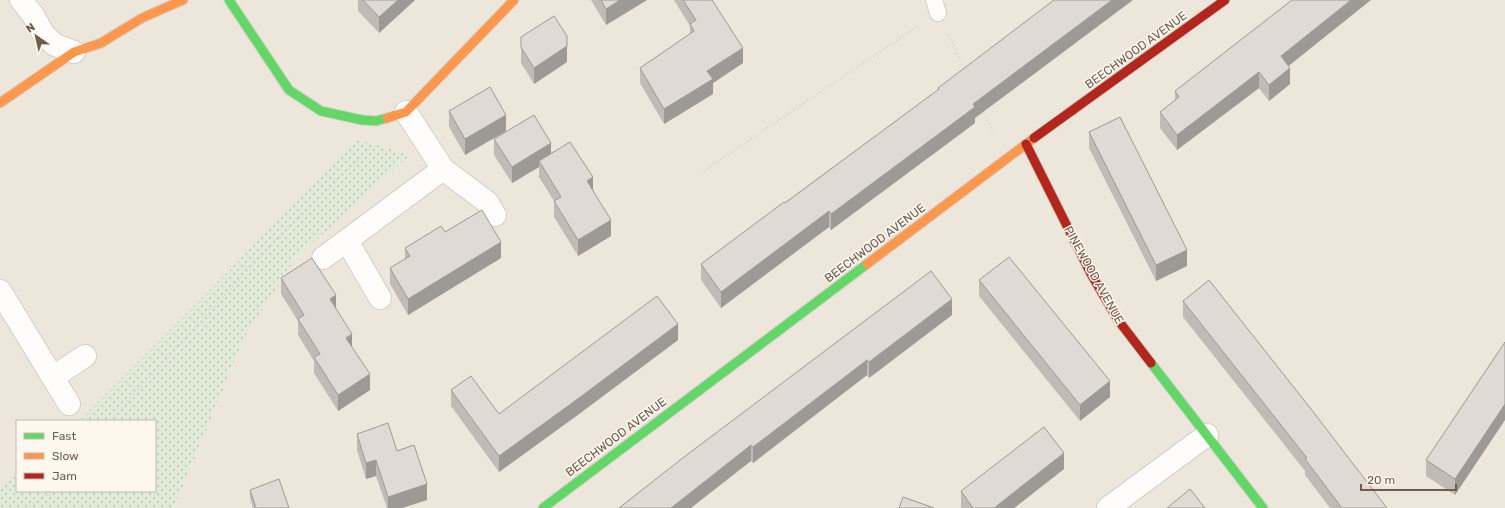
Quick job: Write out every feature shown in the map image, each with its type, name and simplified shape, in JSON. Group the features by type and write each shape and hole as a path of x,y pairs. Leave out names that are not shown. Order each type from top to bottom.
{"street":[{"path":"21,0 33,15 44,35 55,45 74,52"},
{"path":"0,102 74,52 101,43 142,18 183,0"},
{"path":"229,0 289,90 321,111 362,120 376,121 406,112 514,0"},
{"name":"BEECHWOOD AVENUE","path":"543,508 1026,144 1225,0"},
{"path":"406,112 443,169 487,202 495,215"},
{"name":"PINEWOOD AVENUE","path":"1026,144 1091,274 1118,320 1263,508"},
{"path":"322,258 443,169"},
{"path":"347,241 380,298"},
{"path":"0,292 69,404"},
{"path":"53,377 86,356"},
{"path":"1108,508 1207,435"}],"path":[{"path":"701,173 936,6 967,76"},
{"path":"980,104 1006,160"},
{"path":"115,420 130,399 269,248 373,145"},
{"path":"26,508 50,492"}],"shaded area":[{"path":"0,0 1505,0 1505,508 174,508 245,336 296,258 410,155 357,139 213,287 80,420 16,420 16,476 0,489"}],"green space":[{"path":"357,139 410,155 296,258 245,336 174,508 0,508 0,489 16,476 16,492 156,492 156,420 80,420 213,287"}],"building":[{"path":"363,0 398,0 379,17"},
{"path":"601,0 620,0 606,9"},
{"path":"683,0 712,0 743,48 707,71 713,79 664,109 640,68 694,31 690,24 696,20"},
{"path":"1054,0 1112,0 973,104 975,107 831,214 829,211 721,292 701,264 939,89 938,88"},
{"path":"1292,0 1351,0 1281,56 1290,68 1269,85 1259,72 1177,135 1160,112 1179,97 1175,91"},
{"path":"554,16 567,36 567,46 534,68 521,47 521,37"},
{"path":"490,87 506,115 465,139 449,111"},
{"path":"534,115 551,143 512,167 494,139"},
{"path":"1120,117 1187,250 1156,265 1089,132"},
{"path":"570,142 593,177 587,181 611,220 578,240 554,201 561,197 539,161"},
{"path":"482,210 501,242 408,299 390,268 410,256 405,248 441,226 445,232"},
{"path":"1009,257 1110,381 1080,405 979,280"},
{"path":"312,258 336,295 330,299 352,334 346,338 370,374 338,395 314,357 320,354 298,319 304,315 281,278"},
{"path":"931,271 952,299 869,362 867,360 753,447 751,445 671,508 619,508 684,457"},
{"path":"1209,280 1387,508 1342,508 1305,459 1307,458 1183,301"},
{"path":"657,296 678,324 499,456 451,390 471,376 499,414"},
{"path":"1505,342 1505,404 1455,479 1426,460"},
{"path":"388,423 397,451 414,445 427,484 388,497 376,460 366,463 357,434"},
{"path":"1044,427 1064,453 994,508 973,508 961,491"},
{"path":"279,479 289,508 256,508 250,490"},
{"path":"1190,489 1205,508 1167,508"},
{"path":"903,497 934,508 899,508"}],"traffic: fast":[{"path":"229,0 289,90 321,111 362,120 376,121 387,118"},
{"path":"543,508 867,264"},
{"path":"1151,363 1263,508"}],"traffic: slow":[{"path":"0,103 74,52 101,43 142,18 183,0"},
{"path":"387,118 406,112 514,0"},
{"path":"867,264 1034,138"}],"traffic: jam":[{"path":"1034,138 1225,0"},
{"path":"1026,144 1091,274 1118,320 1151,363"}]}
